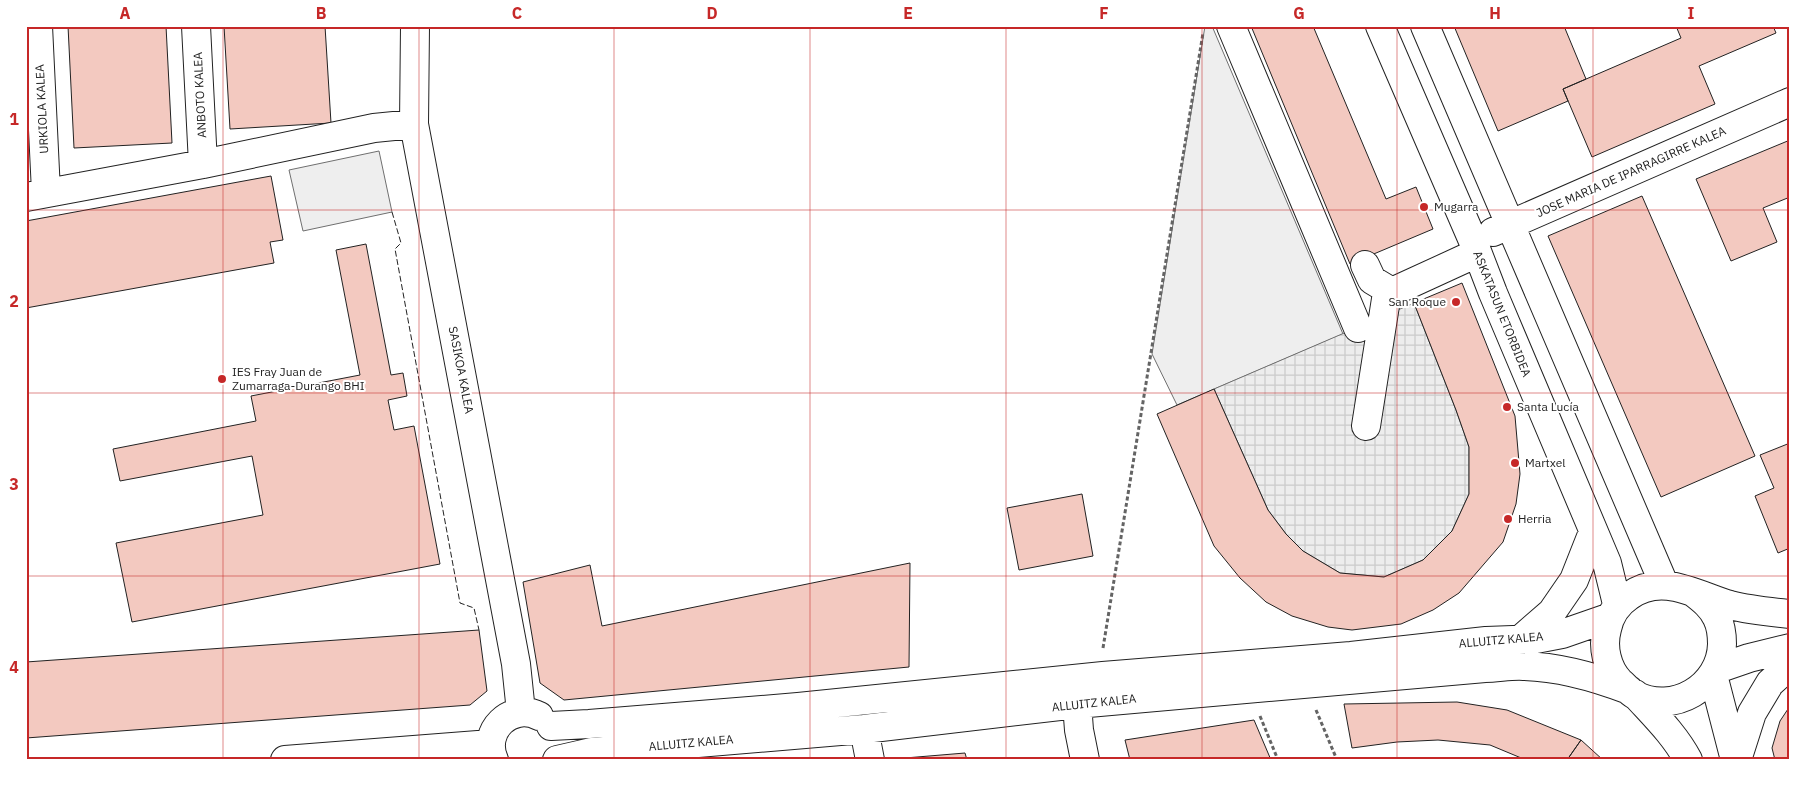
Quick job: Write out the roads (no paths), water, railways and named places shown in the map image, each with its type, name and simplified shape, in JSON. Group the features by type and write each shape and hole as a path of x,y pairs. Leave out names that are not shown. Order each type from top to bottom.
{"street":[{"name":"URKIOLA KALEA","path":"36,195 38,26"},
{"name":"ANBOTO KALEA","path":"196,26 203,164"},
{"name":"SASIKOA KALEA","path":"415,26 414,124 514,654 522,712"},
{"path":"1231,26 1358,328"},
{"name":"ASKATASUN ETORBIDEA","path":"1380,26 1607,563 1614,610"},
{"path":"1425,26 1664,584"},
{"name":"JOSE MARIA DE IPARRAGIRRE KALEA","path":"1392,292 1475,247 1509,225 1790,102"},
{"path":"36,195 203,164 374,128 414,124"},
{"path":"1365,265 1372,280 1392,292 1386,299 1366,426"},
{"path":"1521,639 1552,612 1574,580 1593,532"},
{"path":"1688,760 1683,750 1663,725 1616,678 1608,663 1605,645 1606,629 1614,610 1634,592 1648,586 1664,584 1679,586 1730,605 1790,614"},
{"path":"1632,692 1651,701 1669,702 1686,698 1702,688 1715,672 1722,652 1722,635 1717,618 1708,604 1694,593"},
{"name":"ALLUITZ KALEA","path":"551,726 798,707 1104,676 1351,656 1486,641 1536,639 1562,634 1614,610"},
{"path":"1715,672 1749,658 1790,648"},
{"path":"1736,760 1752,713 1770,683 1790,665"},
{"name":"ALLUITZ KALEA","path":"556,760 592,752 864,729 1077,704 1485,668 1524,666 1578,672 1599,678 1632,692"},
{"path":"1715,672 1736,760"},
{"path":"1077,704 1079,730 1085,760"},
{"path":"286,760 492,752 492,734 497,726 503,719 512,714 522,712 533,713 543,718 551,726 556,734 558,743 556,760"},
{"path":"864,729 870,760"}],"place":[{"name":"Mugarra","path":"1424,207"},
{"name":"San Roque","path":"1456,302"},
{"name":"IES Fray Juan de Zumarraga-Durango BHI","path":"222,379"},
{"name":"Santa Lucía","path":"1507,407"},
{"name":"Martxel","path":"1515,463"},
{"name":"Herria","path":"1508,519"}]}
